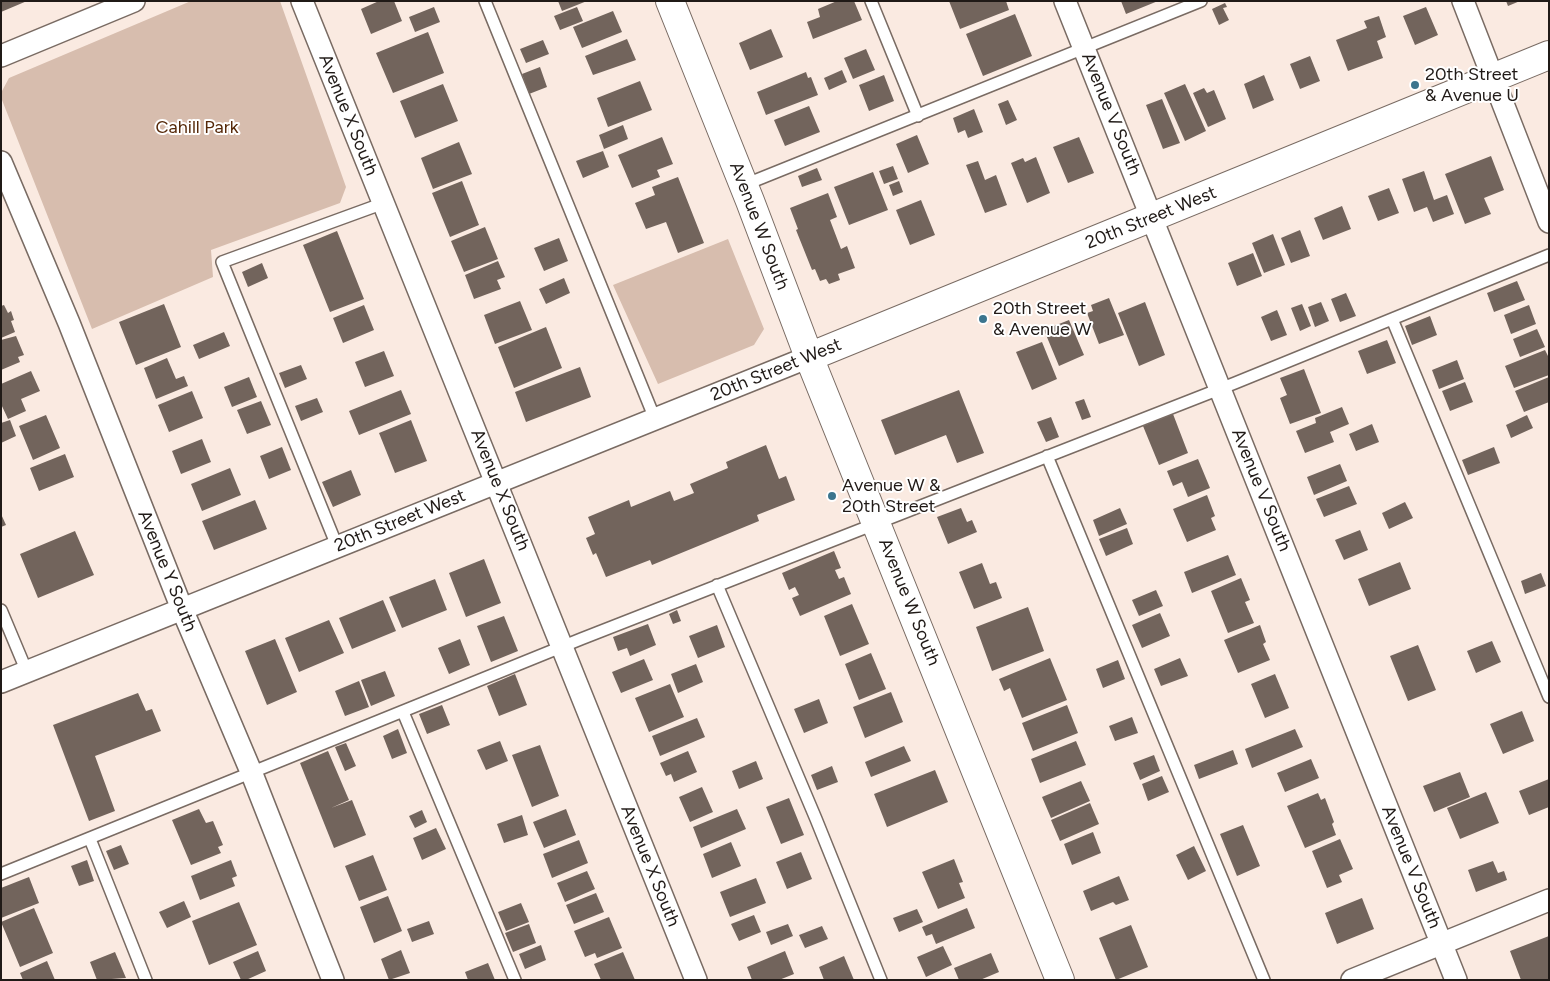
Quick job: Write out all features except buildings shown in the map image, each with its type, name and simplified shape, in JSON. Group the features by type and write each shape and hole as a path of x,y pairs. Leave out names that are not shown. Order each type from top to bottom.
{"main road":[{"name":"Avenue W South","path":"670,1 744,185 809,357 1060,980"},
{"name":"20th Street West","path":"809,357 1549,55"}],"street":[{"name":"Avenue X South","path":"302,1 498,482 561,648 696,980"},
{"name":"Avenue V South","path":"1065,1 1153,217 1456,980"},
{"path":"1463,1 1549,222"},
{"path":"1,56 126,3"},
{"name":"Avenue Y South","path":"1,162 69,323 182,609 252,774 333,980"},
{"name":"20th Street West","path":"1,682 809,357"},
{"path":"1352,980 1549,900"}],"lane":[{"path":"485,1 655,419"},
{"path":"870,1 918,116"},
{"path":"744,185 1202,1"},
{"path":"337,546 222,262 384,203"},
{"path":"1,874 717,585 1221,388 1549,255"},
{"path":"1392,319 1549,697"},
{"path":"1047,456 1264,980"},
{"path":"717,585 816,819 881,980"},
{"path":"1,610 27,672"},
{"path":"403,712 515,980"},
{"path":"90,839 146,980"}],"green space":[{"name":"Cahill Park","path":"191,1 280,1 346,187 340,203 211,250 213,277 92,329 2,100 2,91 9,78"},
{"path":"728,239 764,329 754,345 658,384 613,285"}],"place":[{"name":"20th Street & Avenue U","path":"1415,85"},
{"name":"20th Street & Avenue W","path":"983,319"},
{"name":"Avenue W & 20th Street","path":"832,496"}]}
